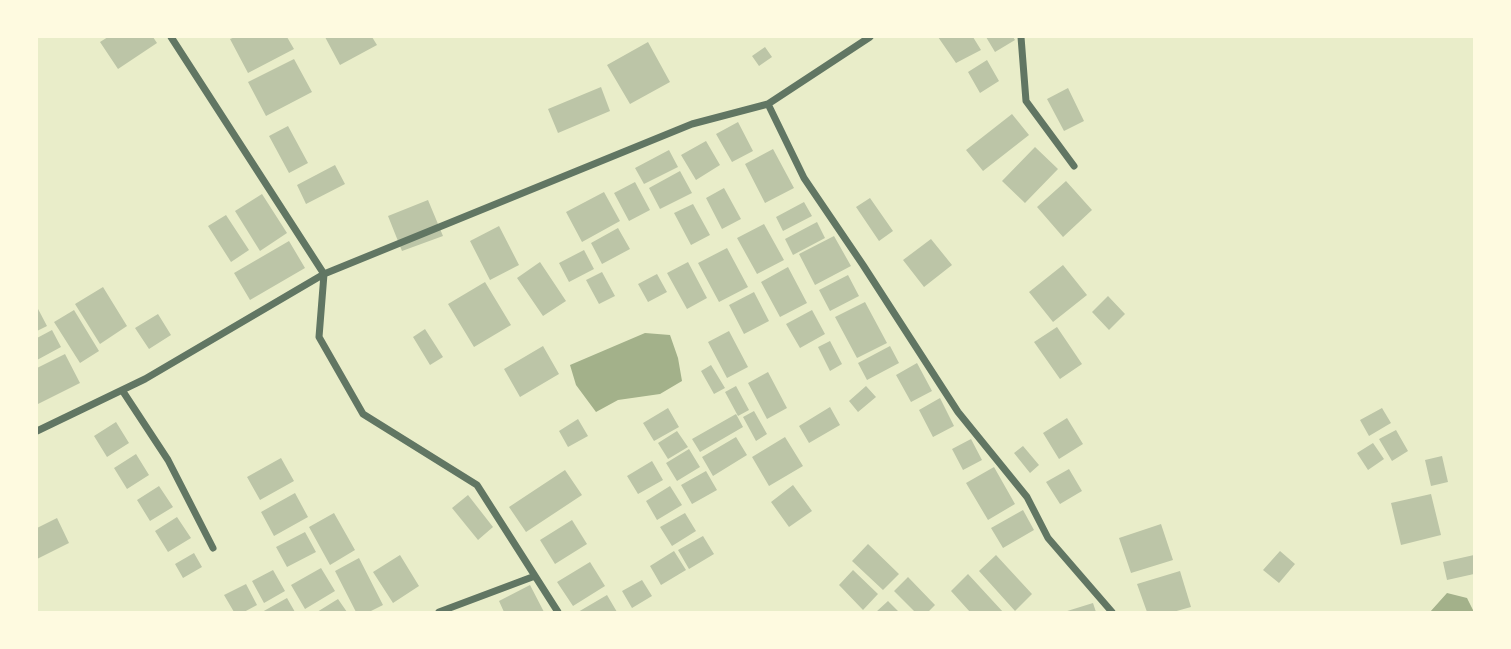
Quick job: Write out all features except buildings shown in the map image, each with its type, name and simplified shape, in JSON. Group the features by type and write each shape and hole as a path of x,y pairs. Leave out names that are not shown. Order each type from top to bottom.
{"street":[{"path":"171,37 324,274 319,337 363,414 477,485 558,612"},
{"path":"37,431 145,379 324,274 692,124 768,104 870,37"},
{"path":"1021,37 1026,101 1074,166"},
{"path":"768,104 804,178 958,412 1027,497 1048,538 1112,612"},
{"path":"122,390 168,460 214,548"},
{"path":"439,612 535,576"}],"shaded area":[{"path":"645,333 670,335 682,381 660,394 618,400 596,412 576,385 570,365"},
{"path":"1447,593 1467,598 1474,612 1430,612"}]}
